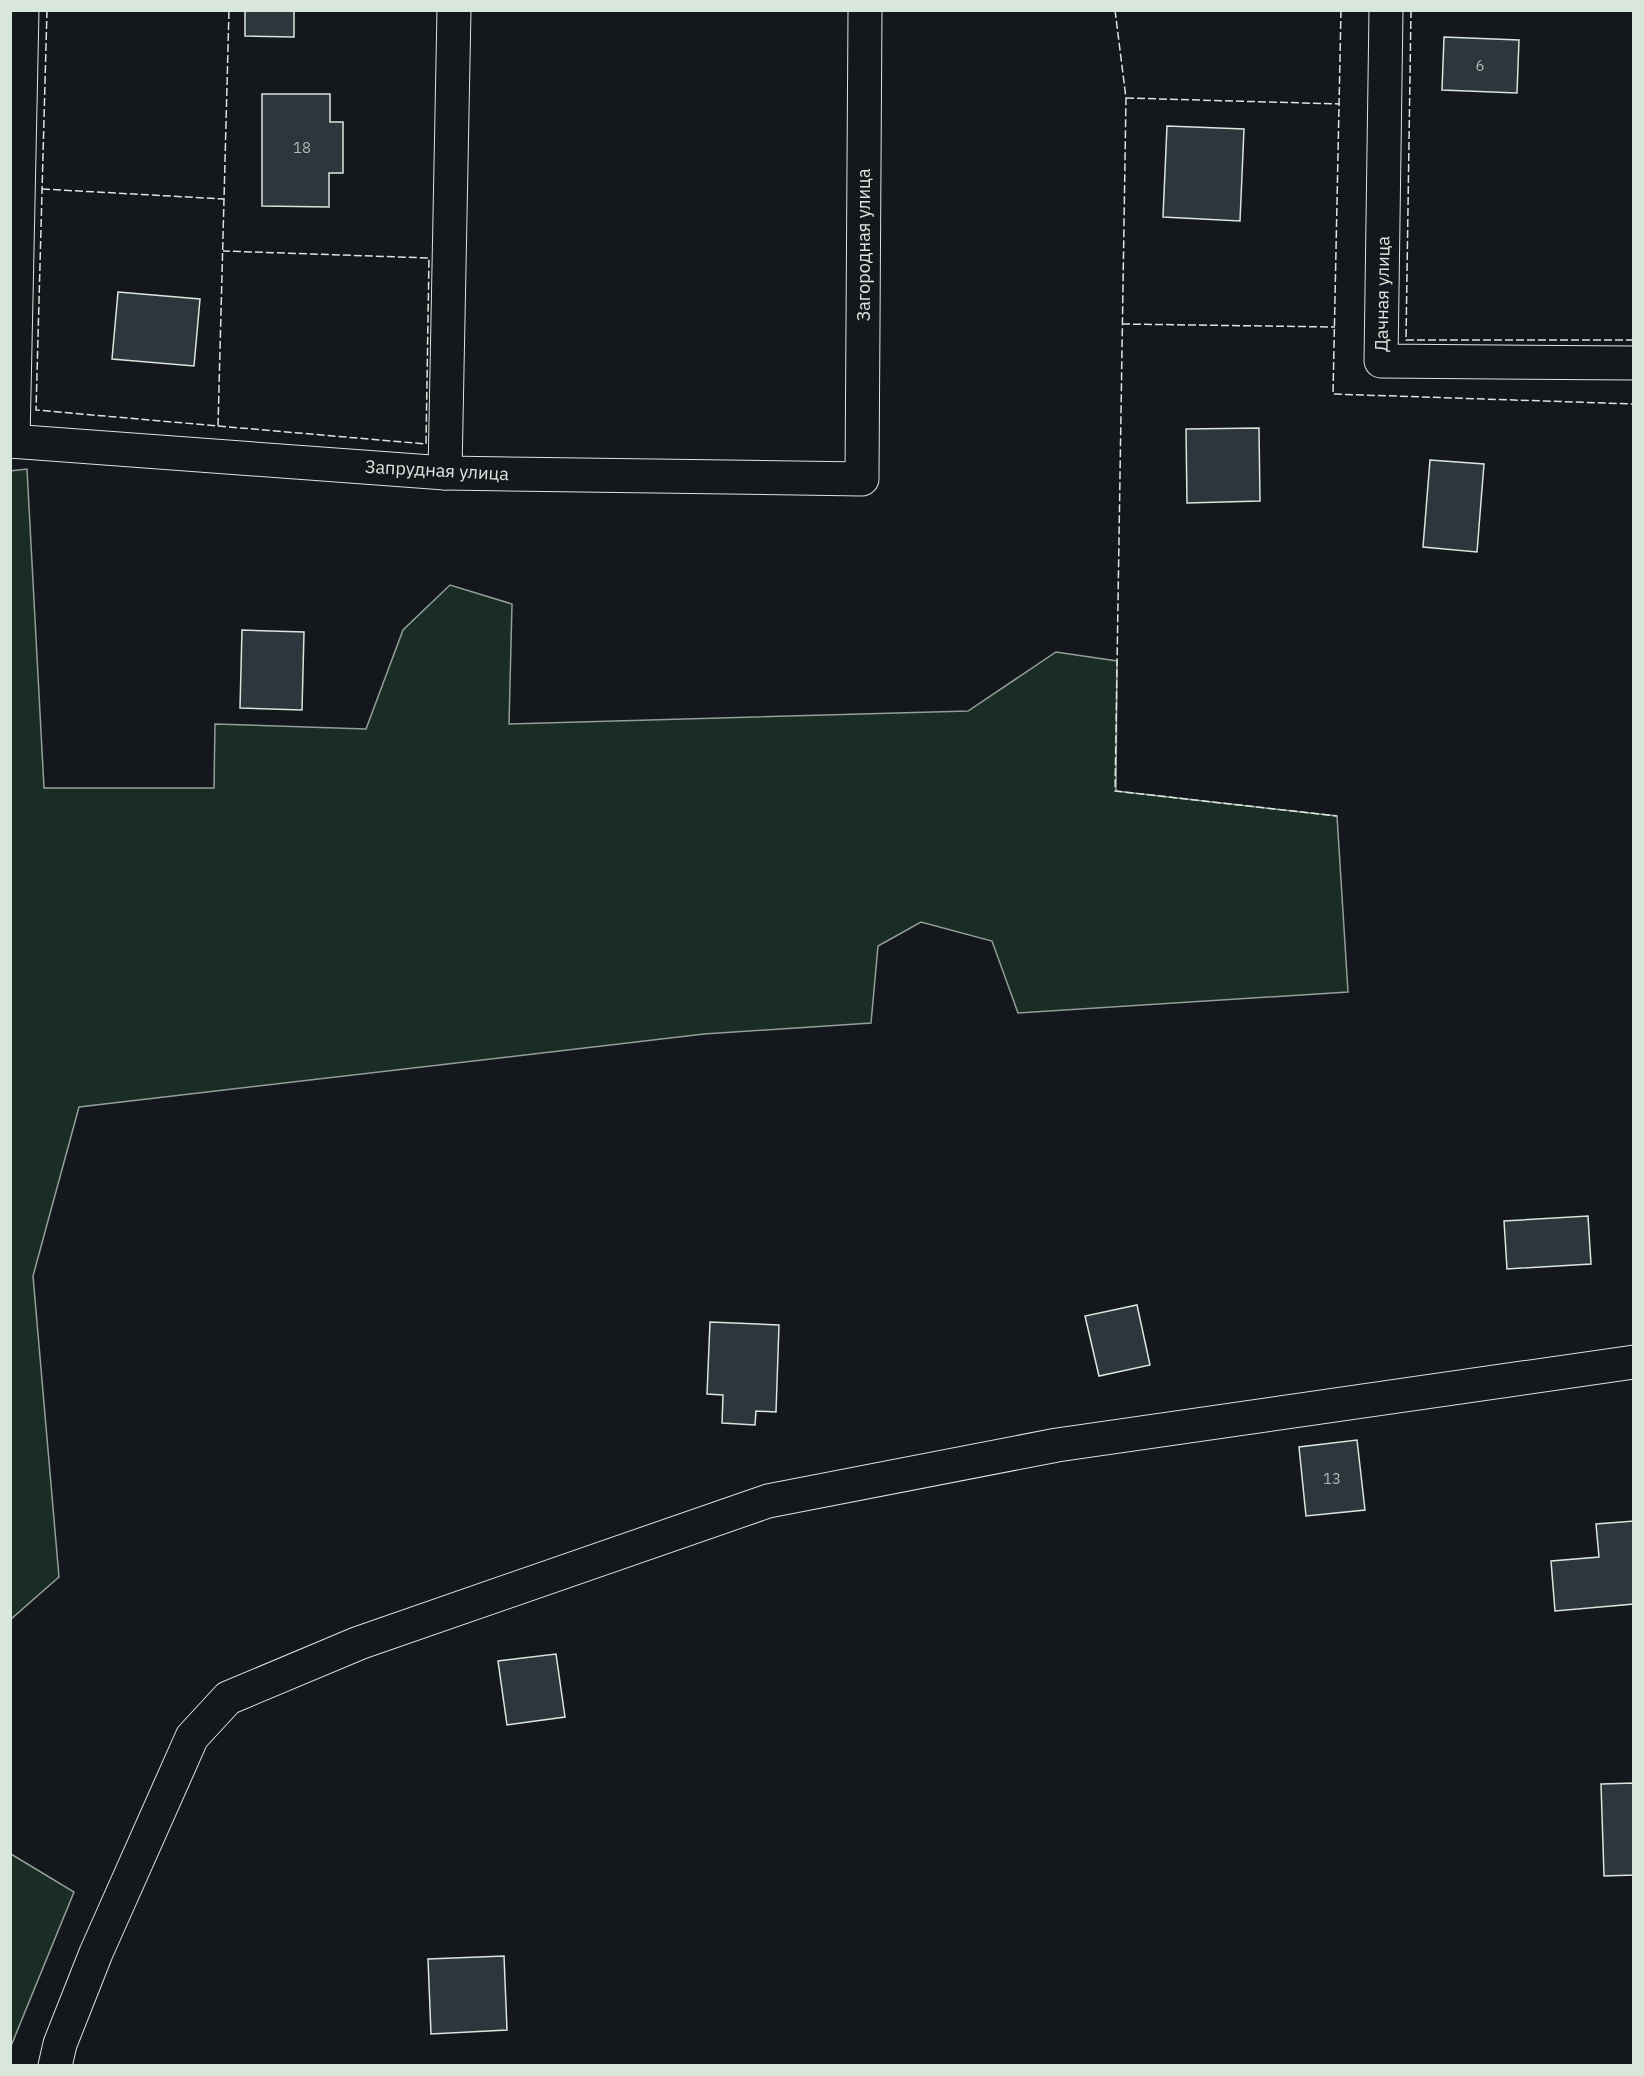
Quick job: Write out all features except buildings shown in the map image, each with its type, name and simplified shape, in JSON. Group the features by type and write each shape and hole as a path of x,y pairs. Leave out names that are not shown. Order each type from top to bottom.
{"street":[{"name":"Запрудная улица","path":"22,10 12,441 445,473 861,479"},
{"path":"445,473 454,10"},
{"name":"Загородная улица","path":"861,479 865,10"},
{"name":"Дачная улица","path":"1386,10 1381,361 1634,363"},
{"path":"55,2066 60,2044 96,1953 192,1737 228,1698 359,1643 768,1501 1057,1445 1634,1362"}],"green space":[{"path":"27,469 44,788 214,788 215,724 366,729 403,630 450,585 512,604 509,724 968,711 1056,652 1117,661 1116,791 1337,816 1348,992 1018,1013 992,941 921,922 878,946 871,1023 704,1034 79,1107 33,1276 59,1577 11,1619 10,471"},
{"path":"11,1854 74,1892 11,2046"}],"fence":[{"path":"47,10 36,410 218,426 229,10"},
{"path":"1115,10 1126,98 1115,791 1337,816"},
{"path":"1341,10 1333,394 1634,404"},
{"path":"1411,10 1406,340 1634,340"},
{"path":"1126,98 1340,104"},
{"path":"42,189 224,199"},
{"path":"218,426 426,444 429,258 223,251"},
{"path":"1122,324 1335,327"}]}
